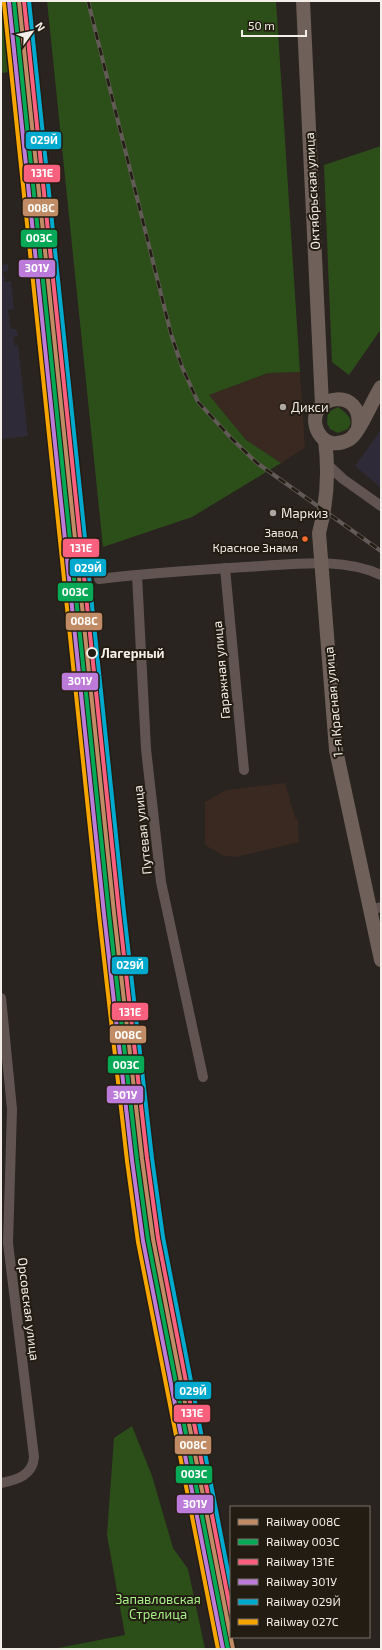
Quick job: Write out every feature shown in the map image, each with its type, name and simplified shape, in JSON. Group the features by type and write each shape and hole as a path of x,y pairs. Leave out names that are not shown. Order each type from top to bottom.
{"street":[{"name":"Октябрьская улица","path":"303,1 321,382 328,402"},
{"path":"372,400 358,428 350,439 343,442 330,443 324,440 318,432 316,425 318,410 328,402 342,399 354,406 369,405 372,400 381,387"},
{"path":"354,406 360,420 358,428"},
{"name":"1-я Красная улица","path":"324,440 327,464 325,510 319,533 336,750 376,909 381,960"},
{"path":"343,442 327,464 343,479 381,506"},
{"path":"99,579 225,568 322,563 366,568 381,575"},
{"name":"Гаражная улица","path":"225,568 244,770"},
{"name":"Путевая улица","path":"137,575 146,749 161,882 203,1077"},
{"name":"Орсовская улица","path":"1,998 12,1109 8,1243 34,1465 26,1474 1,1483"}],"shaded area":[{"path":"1,256 2,265 8,264 8,271 3,272 5,282 11,281 14,309 8,310 11,329 16,329 18,336 13,337 15,346 18,345 28,436 1,439"},
{"path":"300,372 305,448 281,463 246,440 209,395 268,373"},
{"path":"381,430 381,488 355,466"},
{"path":"285,783 295,817 298,820 299,842 236,857 224,856 205,845 205,802 226,790"}],"green space":[{"path":"1,1 9,72 1,73"},
{"path":"47,1 276,1 300,372 268,373 209,395 246,440 281,463 192,517 103,547"},
{"path":"381,146 381,329 349,375 332,362 324,165"},
{"path":"338,407 349,416 351,422 348,429 338,433 330,429 327,423 328,412"},
{"name":"Запавловская Стрелица","path":"132,1426 152,1476 173,1548 188,1569 205,1649 53,1649 125,1635 107,1535 114,1438"}],"railway":[{"path":"88,1 171,334 182,367 198,402 232,439 257,463 381,551"}],"rail line":[{"name":"008С","path":"19,1 114,913 142,1159 153,1239 230,1634"},
{"name":"131Е","path":"24,1 119,912 147,1158 158,1238 230,1608"},
{"name":"029Й","path":"29,1 124,912 152,1158 163,1237 230,1582"},
{"name":"301У","path":"9,2 104,914 132,1160 143,1241 223,1649"},
{"name":"003С","path":"14,2 109,914 137,1160 148,1240 228,1649"},
{"name":"027С","path":"4,3 99,915 127,1161 138,1242 218,1649"},
{"name":"008С","path":"231,1638 233,1649"}],"place":[{"name":"Дикси","path":"283,407"},
{"name":"Маркиз","path":"273,513"},
{"name":"Завод Красное Знамя","path":"305,539"},
{"name":"Лагерный","path":"92,653"}]}
